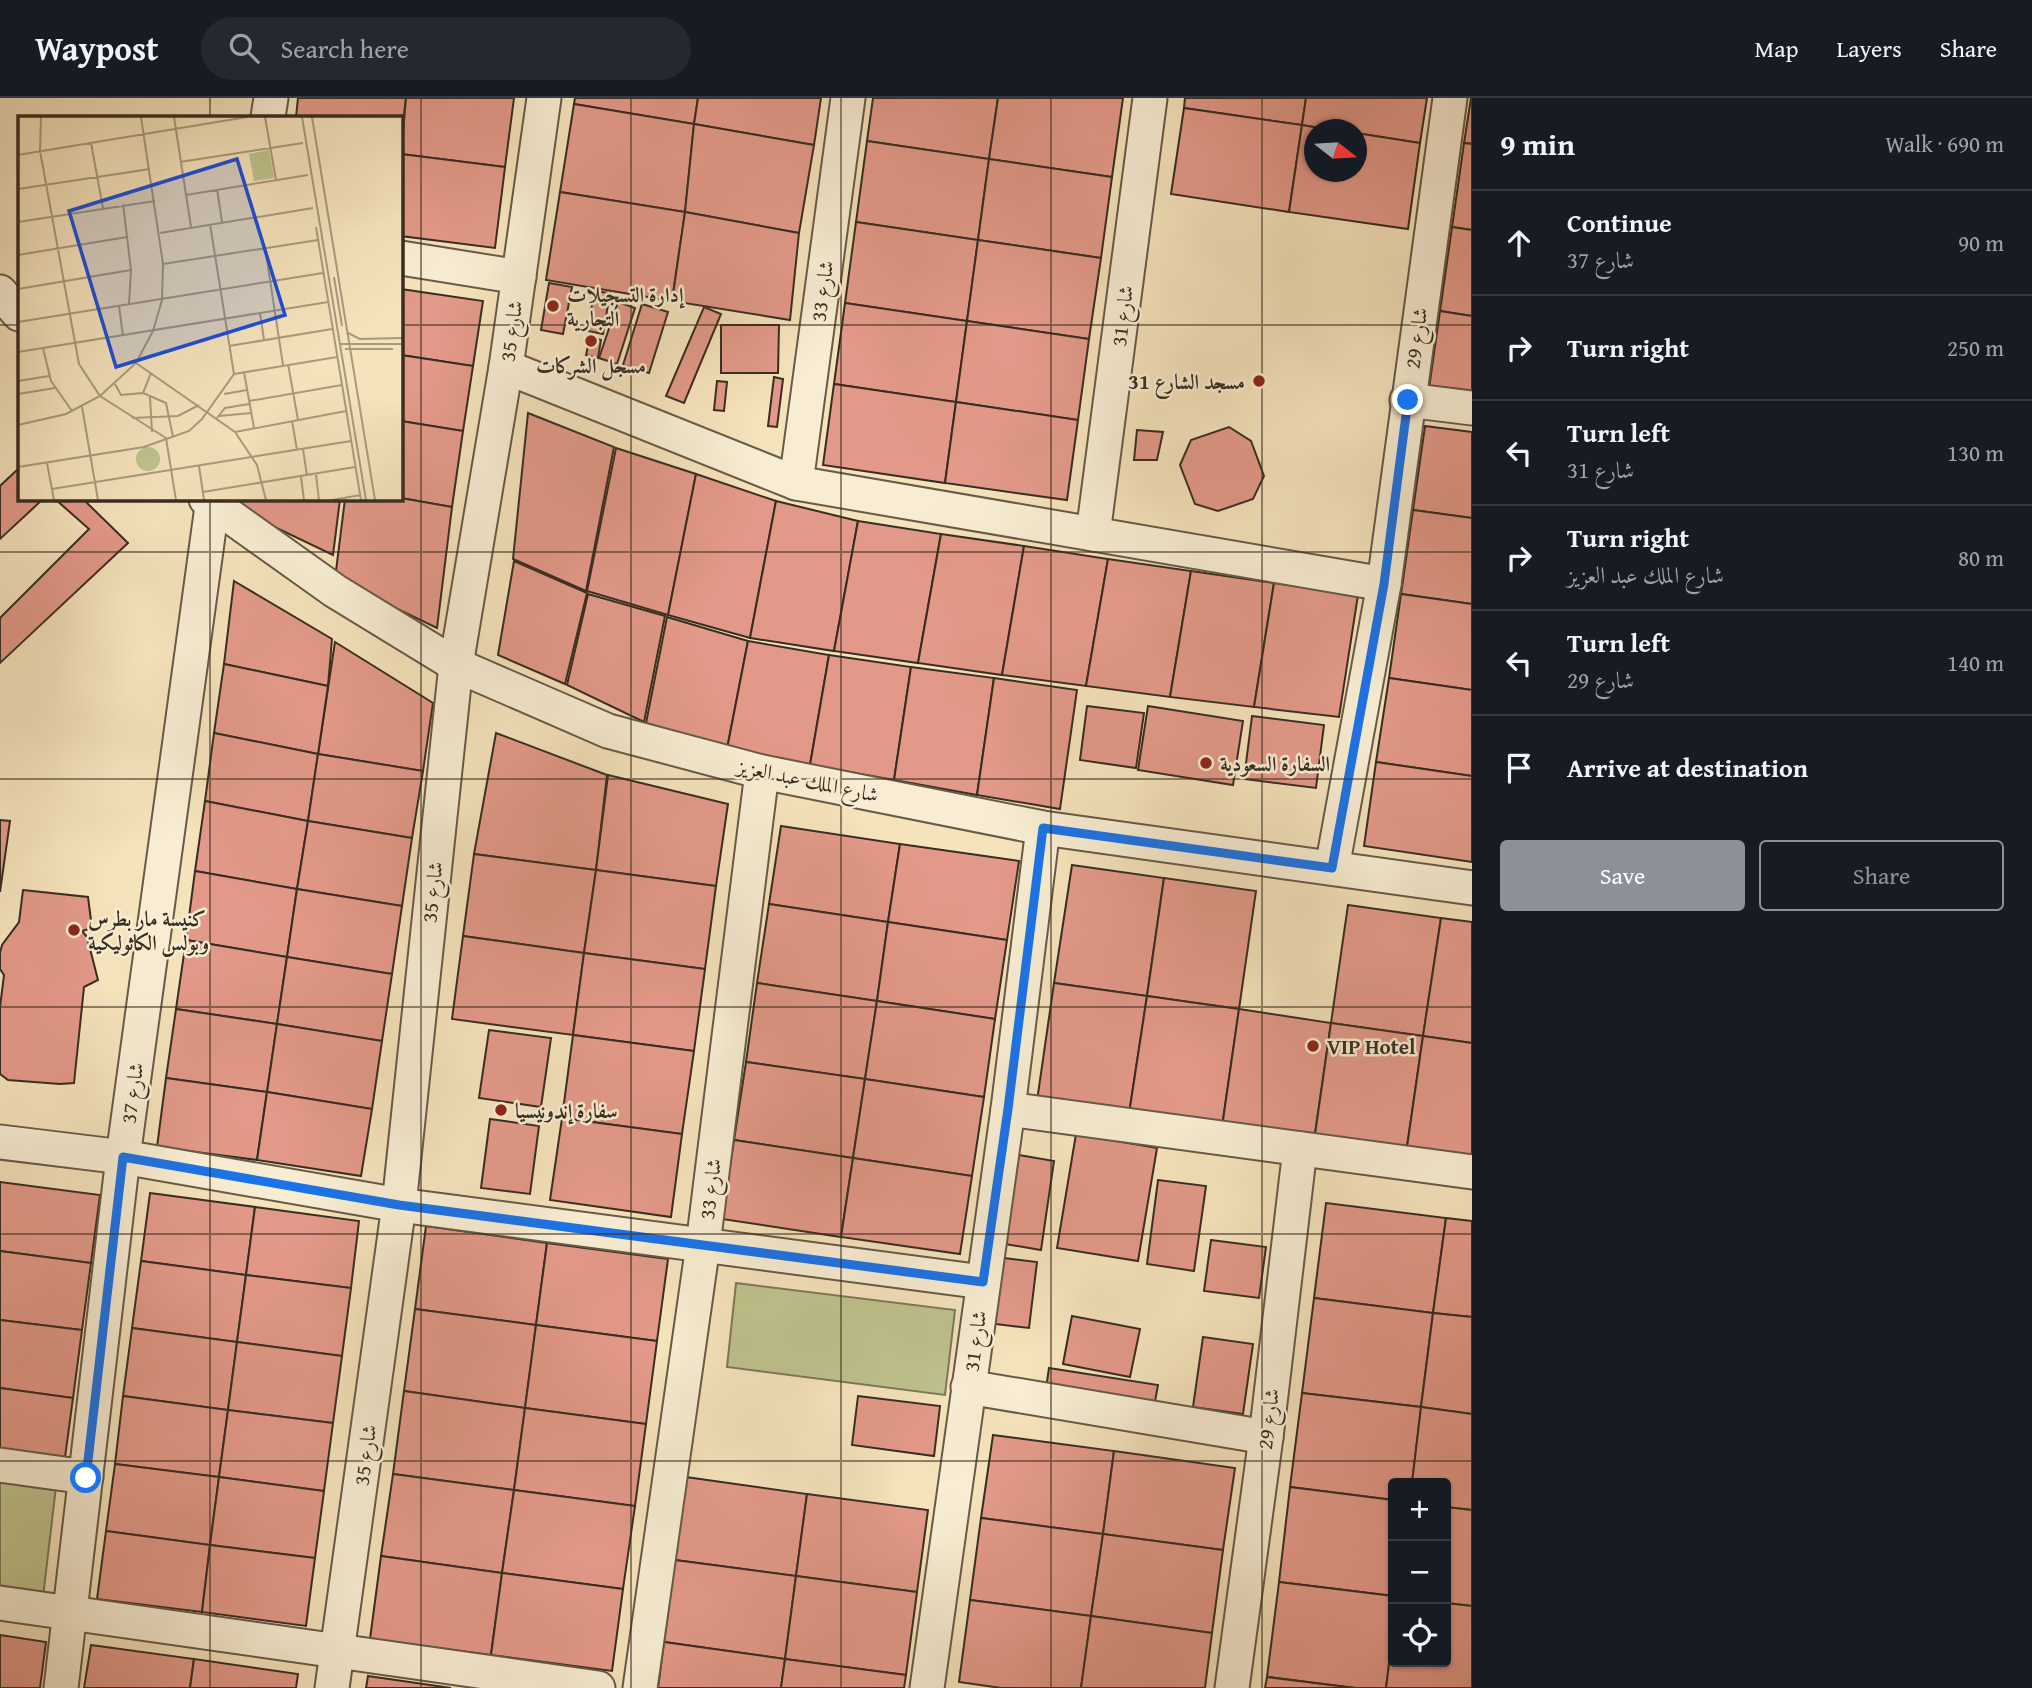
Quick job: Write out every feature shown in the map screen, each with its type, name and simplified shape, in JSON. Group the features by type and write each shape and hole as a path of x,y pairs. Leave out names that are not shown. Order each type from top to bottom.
{"street":[{"path":"268,116 271,98"},
{"name":"شارع 35","path":"332,1688 399,1205 456,664 506,367 544,98"},
{"name":"شارع 33","path":"796,483 848,98"},
{"name":"شارع 31","path":"1093,534 1150,98"},
{"name":"شارع 29","path":"1332,868 1384,584 1450,98"},
{"path":"402,258 519,277"},
{"path":"0,292 18,313"},
{"path":"506,367 796,483 1384,584"},
{"path":"1408,400 1472,408"},
{"name":"شارع الملك عبد العزيز","path":"211,501 335,591 456,664 608,731 762,772 1043,828 1472,888"},
{"name":"شارع 37","path":"61,1688 123,1157 211,501"},
{"name":"شارع 33","path":"640,1688 703,1245 762,772"},
{"name":"شارع 31","path":"927,1688 1008,1109 1043,828"},
{"path":"1008,1109 1472,1172"},
{"path":"0,1142 123,1157 399,1205 983,1282"},
{"name":"شارع 29","path":"1232,1688 1266,1437 1300,1149"},
{"path":"968,1387 1266,1437"},
{"path":"0,1465 86,1478"},
{"path":"0,1603 598,1688"}],"green space":[{"path":"736,1283 955,1310 945,1395 727,1367"},
{"path":"0,1470 57,1478 43,1597 0,1590"}],"building":[{"path":"298,98 406,98 402,132 402,116 296,116"},
{"path":"406,98 514,98 505,167 402,154"},
{"path":"575,98 698,98 694,124 574,104"},
{"path":"698,98 821,98 814,145 694,124"},
{"path":"873,98 998,98 989,159 867,141"},
{"path":"998,98 1123,98 1112,177 989,159"},
{"path":"1185,98 1306,98 1302,125 1184,108"},
{"path":"1306,98 1427,98 1420,143 1367,135 1367,119 1304,119 1302,125"},
{"path":"1472,98 1472,144 1464,143"},
{"path":"574,104 694,124 685,212 560,192"},
{"path":"1184,108 1302,125 1289,212 1171,194"},
{"path":"694,124 814,145 799,233 685,212"},
{"path":"1302,125 1304,182 1367,182 1367,135 1420,143 1408,229 1289,212"},
{"path":"867,141 989,159 978,240 856,222"},
{"path":"1464,143 1472,144 1472,230 1452,227"},
{"path":"402,154 505,167 495,248 402,236"},
{"path":"989,159 1112,177 1101,258 978,240"},
{"path":"560,192 685,212 672,301 546,280"},
{"path":"685,212 799,233 790,320 672,301"},
{"path":"856,222 978,240 967,321 845,303"},
{"path":"1452,227 1472,230 1472,316 1440,311"},
{"path":"978,240 1101,258 1089,339 967,321"},
{"path":"549,283 572,287 563,334 541,330"},
{"path":"402,289 483,301 473,366 402,355"},
{"path":"594,291 610,293 603,334 588,331"},
{"path":"618,302 635,308 617,364 599,358"},
{"path":"845,303 967,321 956,402 834,384"},
{"path":"642,304 668,312 649,373 623,365"},
{"path":"704,307 721,314 684,403 666,396"},
{"path":"1440,311 1472,316 1472,402 1428,395"},
{"path":"967,321 1089,339 1078,420 956,402"},
{"path":"721,325 779,325 778,373 721,373"},
{"path":"590,337 601,340 598,358 586,355"},
{"path":"402,355 473,366 463,431 402,421"},
{"path":"774,377 783,379 777,427 768,426"},
{"path":"717,381 727,382 724,411 714,410"},
{"path":"834,384 956,402 945,483 823,465"},
{"path":"956,402 1078,420 1067,500 945,483"},
{"path":"528,413 614,447 586,591 513,559"},
{"path":"402,421 463,431 452,507 402,498"},
{"path":"1425,426 1472,432 1472,518 1413,510"},
{"path":"1229,427 1251,441 1264,476 1253,499 1218,511 1195,504 1180,465 1191,440"},
{"path":"1137,430 1163,432 1157,460 1134,460"},
{"path":"616,448 696,474 668,615 587,591"},
{"path":"18,469 18,500 42,500 0,539 0,486"},
{"path":"696,474 776,501 750,638 668,615"},
{"path":"402,498 452,507 437,628 335,579 345,500"},
{"path":"56,500 84,500 128,543 0,663 0,618 89,529"},
{"path":"234,500 340,500 333,555 233,507"},
{"path":"776,501 858,521 834,651 750,638"},
{"path":"1413,510 1472,518 1472,604 1401,594"},
{"path":"858,521 941,534 918,663 834,651"},
{"path":"941,534 1024,546 1002,675 918,663"},
{"path":"1024,546 1108,559 1086,686 1002,675"},
{"path":"1108,559 1191,571 1170,697 1086,686"},
{"path":"514,561 587,593 565,684 498,655"},
{"path":"1191,571 1274,583 1254,707 1170,697"},
{"path":"234,581 332,639 328,686 224,664"},
{"path":"1274,583 1358,595 1339,717 1254,707"},
{"path":"588,594 665,616 644,722 567,685"},
{"path":"1401,594 1472,604 1472,690 1389,678"},
{"path":"667,617 748,641 727,749 646,723"},
{"path":"748,641 829,655 810,765 727,749"},
{"path":"335,642 433,703 423,771 318,754"},
{"path":"829,655 911,667 894,780 810,765"},
{"path":"224,664 328,686 318,754 214,733"},
{"path":"911,667 994,678 977,795 894,780"},
{"path":"994,678 1077,690 1060,809 977,795"},
{"path":"1389,678 1472,690 1472,776 1376,762"},
{"path":"1087,706 1144,713 1136,768 1080,760"},
{"path":"1148,706 1243,721 1233,785 1138,770"},
{"path":"1252,716 1324,725 1316,788 1244,779"},
{"path":"214,733 318,754 308,821 205,801"},
{"path":"496,733 607,775 596,870 474,854"},
{"path":"318,754 423,771 412,838 308,821"},
{"path":"1376,762 1472,776 1472,862 1364,846"},
{"path":"608,775 728,804 716,886 596,870"},
{"path":"205,801 308,821 297,889 195,871"},
{"path":"0,820 10,821 0,892"},
{"path":"308,821 412,838 402,906 297,889"},
{"path":"781,826 900,844 888,922 769,904"},
{"path":"900,844 1019,861 1007,940 888,922"},
{"path":"474,854 596,870 584,953 463,936"},
{"path":"1072,865 1164,878 1147,996 1054,983"},
{"path":"596,870 716,886 705,969 584,953"},
{"path":"195,871 297,889 287,957 186,940"},
{"path":"1164,878 1256,891 1239,1009 1147,996"},
{"path":"297,889 402,906 392,974 287,957"},
{"path":"23,890 88,897 92,928 82,931 87,937 98,980 84,987 74,1083 8,1080 0,1074 0,1007 4,975 0,969 0,953 2,945 19,922"},
{"path":"769,904 888,922 877,1001 757,983"},
{"path":"1348,905 1441,918 1423,1036 1331,1023"},
{"path":"1441,918 1472,922 1472,1043 1423,1036"},
{"path":"888,922 1007,940 995,1019 877,1001"},
{"path":"463,936 584,953 573,1035 452,1019"},
{"path":"186,940 287,957 277,1024 176,1009"},
{"path":"584,953 705,969 694,1051 573,1035"},
{"path":"287,957 392,974 382,1041 277,1024"},
{"path":"757,983 877,1001 865,1079 746,1062"},
{"path":"1054,983 1147,996 1129,1114 1037,1101"},
{"path":"1147,996 1239,1009 1222,1127 1129,1114"},
{"path":"877,1001 995,1019 984,1097 865,1079"},
{"path":"176,1009 277,1024 267,1092 166,1078"},
{"path":"1239,1009 1331,1023 1314,1141 1222,1127"},
{"path":"1331,1023 1423,1036 1406,1154 1314,1141"},
{"path":"277,1024 382,1041 372,1109 267,1092"},
{"path":"489,1030 551,1038 541,1107 479,1098"},
{"path":"573,1035 694,1051 682,1134 562,1118"},
{"path":"1423,1036 1472,1043 1472,1164 1406,1154"},
{"path":"746,1062 865,1079 853,1158 734,1140"},
{"path":"166,1078 267,1092 257,1160 157,1147"},
{"path":"865,1079 984,1097 972,1176 853,1158"},
{"path":"267,1092 372,1109 361,1176 257,1160"},
{"path":"562,1118 682,1134 671,1217 550,1200"},
{"path":"490,1119 539,1126 530,1194 481,1188"},
{"path":"1076,1134 1157,1148 1138,1261 1057,1248"},
{"path":"734,1140 853,1158 841,1237 722,1219"},
{"path":"1019,1155 1054,1161 1041,1250 1005,1244"},
{"path":"853,1158 972,1176 960,1254 841,1237"},
{"path":"1158,1180 1206,1186 1194,1271 1147,1264"},
{"path":"0,1182 100,1195 91,1263 0,1251"},
{"path":"150,1193 255,1207 246,1275 141,1261"},
{"path":"1326,1203 1446,1218 1433,1313 1314,1298"},
{"path":"255,1207 359,1221 351,1288 246,1275"},
{"path":"1446,1218 1472,1221 1472,1317 1433,1313"},
{"path":"426,1226 547,1243 536,1325 415,1309"},
{"path":"1211,1240 1266,1247 1259,1298 1204,1291"},
{"path":"547,1243 668,1259 657,1341 536,1325"},
{"path":"0,1251 91,1263 82,1330 0,1320"},
{"path":"1004,1258 1037,1262 1029,1328 995,1324"},
{"path":"141,1261 246,1275 237,1342 132,1328"},
{"path":"246,1275 351,1288 342,1356 237,1342"},
{"path":"1314,1298 1433,1313 1421,1407 1302,1393"},
{"path":"415,1309 536,1325 525,1408 404,1391"},
{"path":"1433,1313 1472,1317 1472,1414 1421,1407"},
{"path":"1072,1316 1140,1329 1130,1377 1063,1364"},
{"path":"0,1320 82,1330 73,1398 0,1388"},
{"path":"536,1325 657,1341 646,1424 525,1408"},
{"path":"132,1328 237,1342 228,1410 123,1396"},
{"path":"1203,1337 1253,1344 1243,1414 1193,1407"},
{"path":"237,1342 342,1356 333,1423 228,1410"},
{"path":"1049,1368 1158,1385 1154,1407 1046,1389"},
{"path":"0,1388 73,1398 64,1465 0,1457"},
{"path":"404,1391 525,1408 514,1490 393,1474"},
{"path":"1302,1393 1421,1407 1413,1478 1388,1478 1388,1499 1290,1487"},
{"path":"123,1396 228,1410 219,1477 115,1464"},
{"path":"858,1396 940,1406 934,1456 852,1445"},
{"path":"1421,1407 1472,1414 1472,1510 1451,1508 1451,1478 1413,1478"},
{"path":"525,1408 646,1424 635,1506 514,1490"},
{"path":"228,1410 333,1423 324,1491 219,1477"},
{"path":"993,1435 1114,1451 1103,1534 981,1518"},
{"path":"1114,1451 1235,1468 1223,1550 1103,1534"},
{"path":"115,1464 219,1477 210,1545 106,1531"},
{"path":"393,1474 514,1490 502,1573 381,1556"},
{"path":"219,1477 324,1491 315,1558 210,1545"},
{"path":"686,1477 807,1494 796,1576 675,1560"},
{"path":"1290,1487 1388,1499 1388,1595 1279,1582"},
{"path":"514,1490 635,1506 623,1589 502,1573"},
{"path":"807,1494 928,1510 917,1592 796,1576"},
{"path":"1451,1508 1472,1510 1472,1606 1451,1604"},
{"path":"981,1518 1103,1534 1091,1616 970,1600"},
{"path":"106,1531 210,1545 202,1612 97,1599"},
{"path":"1103,1534 1223,1550 1212,1633 1091,1616"},
{"path":"210,1545 315,1558 306,1626 202,1612"},
{"path":"381,1556 502,1573 491,1655 370,1639"},
{"path":"675,1560 796,1576 785,1659 664,1642"},
{"path":"502,1573 623,1589 612,1671 491,1655"},
{"path":"796,1576 917,1592 906,1675 785,1659"},
{"path":"1279,1582 1388,1595 1389,1667 1386,1688 1355,1688 1267,1677"},
{"path":"970,1600 1091,1616 1081,1688 1001,1688 959,1682"},
{"path":"1451,1604 1472,1606 1472,1688 1386,1688 1389,1667 1451,1667"},
{"path":"1091,1616 1212,1633 1205,1688 1081,1688"},
{"path":"0,1635 46,1642 40,1688 0,1688"},
{"path":"664,1642 785,1659 781,1688 658,1688"},
{"path":"91,1645 194,1659 190,1688 84,1688"},
{"path":"194,1659 298,1674 296,1688 190,1688"},
{"path":"785,1659 906,1675 904,1688 781,1688"},
{"path":"368,1676 451,1688 366,1688"},
{"path":"1267,1677 1355,1688 1265,1688"}],"place":[{"name":"إدارة التسجيلات التجارية","path":"553,306"},
{"name":"مسجل الشركات","path":"591,341"},
{"name":"مسجد الشارع 31","path":"1259,381"},
{"name":"السفارة السعودية","path":"1206,763"},
{"name":"كنيسة مار بطرس وبولس الكاثوليكية","path":"74,930"},
{"name":"VIP Hotel","path":"1313,1046"},
{"name":"سفارة إندونيسيا","path":"501,1110"}],"route":[{"path":"86,1478 123,1157 399,1205 983,1282 1008,1109 1043,828 1332,868 1384,584 1408,400"}]}
